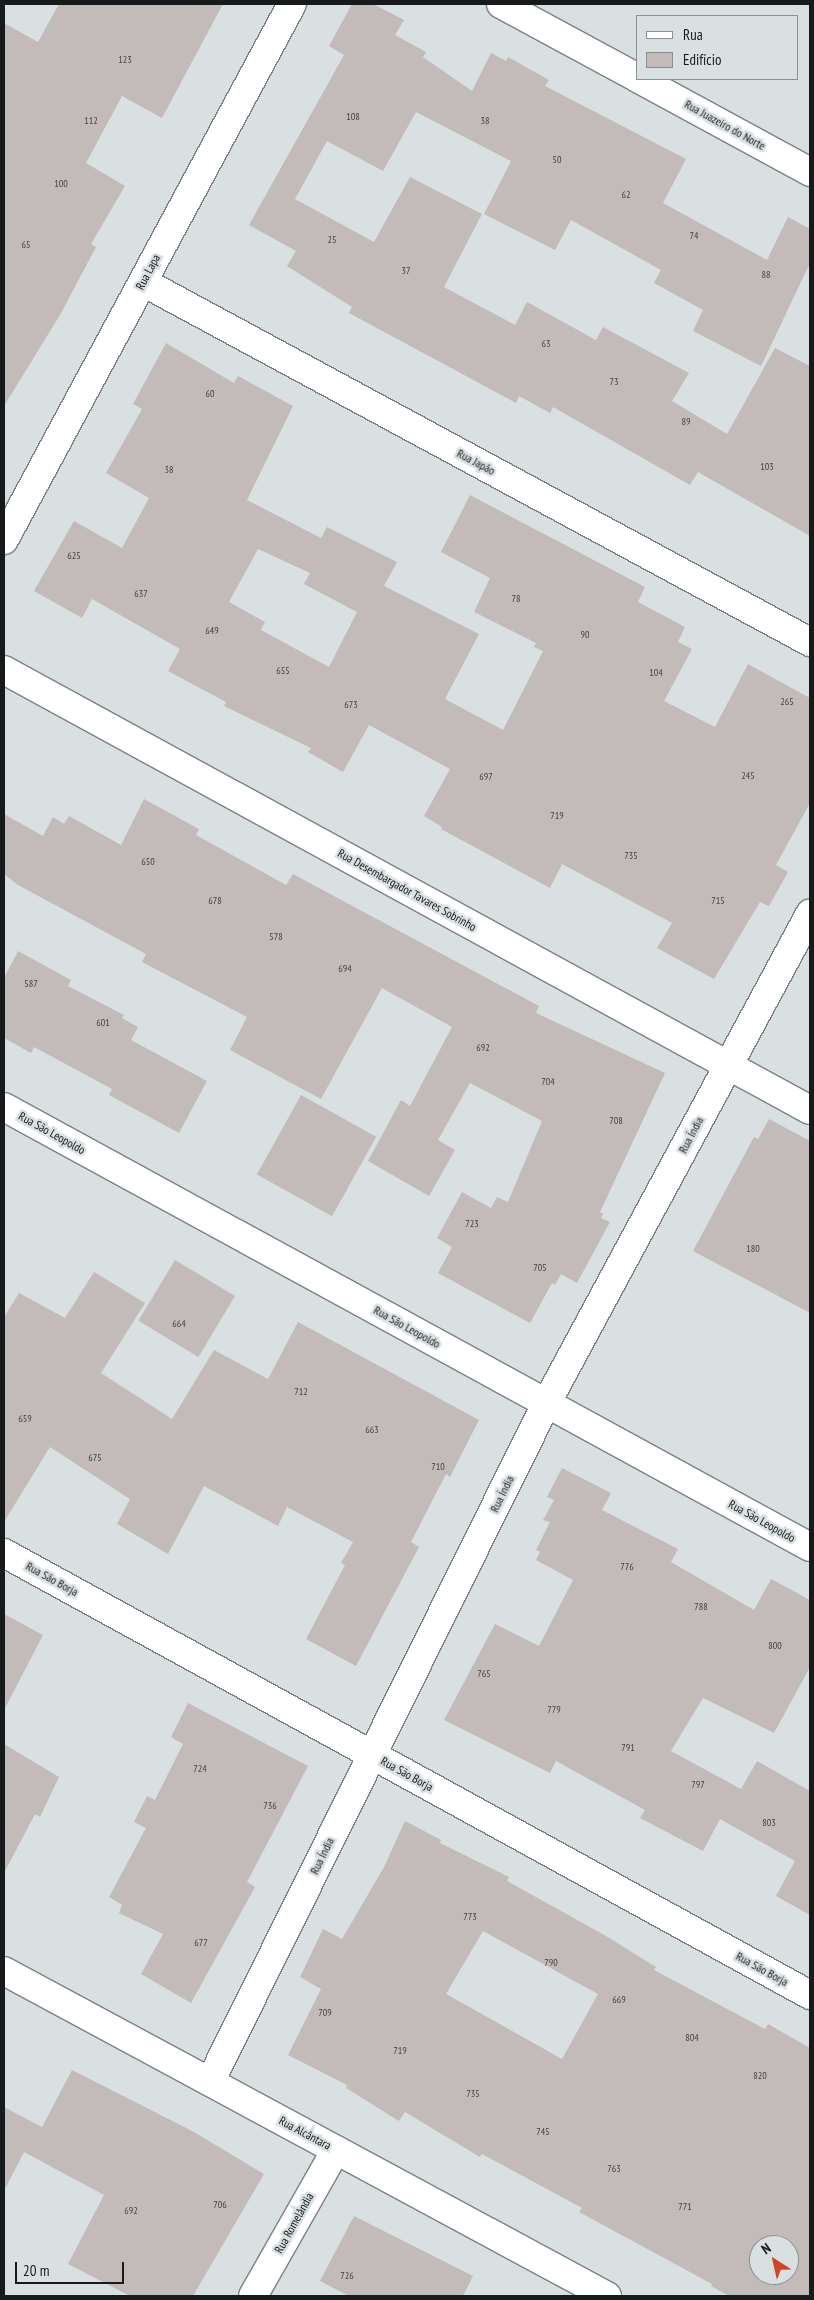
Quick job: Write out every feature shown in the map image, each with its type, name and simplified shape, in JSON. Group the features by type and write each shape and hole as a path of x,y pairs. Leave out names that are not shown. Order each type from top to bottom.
{"street":[{"name":"Rua Lapa","path":"4,540 292,4"},
{"name":"Rua Juazeiro do Norte","path":"501,4 636,77"},
{"name":"Rua Juazeiro do Norte","path":"642,80 810,172"},
{"name":"Rua Japão","path":"143,282 810,642"},
{"name":"Rua Desembargador Tavares Sobrinho","path":"4,670 810,1110"},
{"name":"Rua Índia","path":"210,2082 546,1404 810,914"},
{"name":"Rua São Leopoldo","path":"4,1107 810,1547"},
{"name":"Rua São Borja","path":"4,1552 810,1995"},
{"name":"Rua Alcântara","path":"4,1971 606,2296"},
{"name":"Rua Romelândia","path":"253,2296 336,2150"}],"building":[{"path":"59,4 223,4 162,118 122,96 86,163 125,186 91,244 96,247 60,315 4,406 4,23 38,42"},
{"path":"352,4 373,4 404,20 395,35 426,52 423,57 472,91 491,53 506,61 508,57 549,80 545,86 686,159 663,203 767,260 788,217 810,229 810,263 761,366 693,331 703,310 654,283 661,270 571,220 555,250 484,214 511,161 416,112 383,171 327,141 295,199 374,242 410,177 482,214 444,287 515,325 527,302 596,340 603,327 689,373 672,401 727,434 775,348 810,366 810,536 698,472 690,485 553,407 550,413 519,396 516,403 349,313 352,307 287,266 296,251 249,225 344,55 329,46"},
{"path":"166,343 234,383 238,376 293,406 247,500 321,538 327,527 397,562 384,586 479,634 445,699 503,730 543,651 534,647 536,643 474,612 490,578 441,552 470,495 645,587 638,602 685,627 678,642 692,649 664,701 715,727 748,664 810,698 810,803 776,865 788,872 769,906 760,902 714,979 657,948 672,923 562,864 550,888 441,829 442,827 424,816 450,769 369,725 343,772 308,752 311,748 224,706 226,702 168,671 180,649 92,599 82,618 34,591 74,521 122,548 149,498 106,473 142,409 133,404","holes":["258,549 310,573 304,584 357,612 329,667 261,630 265,622 229,602"]},
{"path":"144,799 199,829 196,835 286,885 293,874 539,1006 536,1013 665,1073 600,1212 603,1214 601,1218 610,1222 577,1283 561,1274 555,1285 552,1283 530,1323 438,1273 452,1247 437,1238 462,1192 491,1208 497,1197 508,1202 542,1121 470,1083 438,1140 455,1150 429,1196 368,1161 401,1100 410,1106 452,1027 382,988 321,1099 230,1050 247,1017 142,962 146,954 18,885 4,874 4,814 43,836 53,817 64,824 69,816 121,845"},
{"path":"18,951 71,980 68,986 124,1015 122,1018 138,1027 131,1040 207,1081 179,1133 109,1095 112,1089 34,1047 31,1053 4,1038 4,978"},
{"path":"301,1095 376,1137 332,1216 257,1175"},
{"path":"769,1119 810,1141 810,1313 693,1251 754,1137 758,1139"},
{"path":"175,1260 235,1296 198,1357 138,1321"},
{"path":"94,1272 145,1303 101,1373 172,1419 214,1350 268,1379 298,1322 479,1420 450,1477 446,1474 411,1542 419,1547 356,1666 306,1639 345,1565 341,1563 353,1542 287,1507 278,1526 204,1486 168,1554 117,1524 130,1499 50,1447 4,1522 4,1317 19,1293 65,1318"},
{"path":"562,1468 611,1493 602,1510 678,1549 671,1562 754,1610 771,1579 810,1600 810,1667 774,1733 703,1698 671,1751 741,1789 757,1761 810,1791 810,1915 776,1896 795,1861 720,1819 703,1851 640,1818 645,1810 556,1761 550,1773 444,1720 495,1624 539,1646 573,1580 536,1560 540,1552 536,1550 550,1522 543,1520 554,1500 547,1497"},
{"path":"4,1614 43,1635 4,1710"},
{"path":"188,1703 308,1766 247,1882 255,1887 191,2003 141,1974 163,1934 119,1913 122,1905 109,1897 146,1828 134,1822 147,1796 155,1800 183,1744 171,1737"},
{"path":"4,1744 59,1777 40,1817 35,1814 4,1873"},
{"path":"405,1821 441,1840 440,1843 509,1877 507,1881 606,1936 656,1967 654,1970 765,2029 768,2024 810,2048 810,2296 729,2296 711,2286 712,2284 579,2212 582,2208 482,2154 480,2157 405,2112 399,2121 346,2088 347,2085 288,2055 321,1989 300,1977 323,1929 342,1939 384,1867","holes":["483,1931 598,1994 562,2059 446,1994"]},
{"path":"72,2070 194,2132 264,2174 193,2296 130,2296 68,2264 104,2195 24,2152 4,2191 4,2107 42,2127"},
{"path":"354,2216 473,2276 463,2296 349,2296 320,2281"}]}
